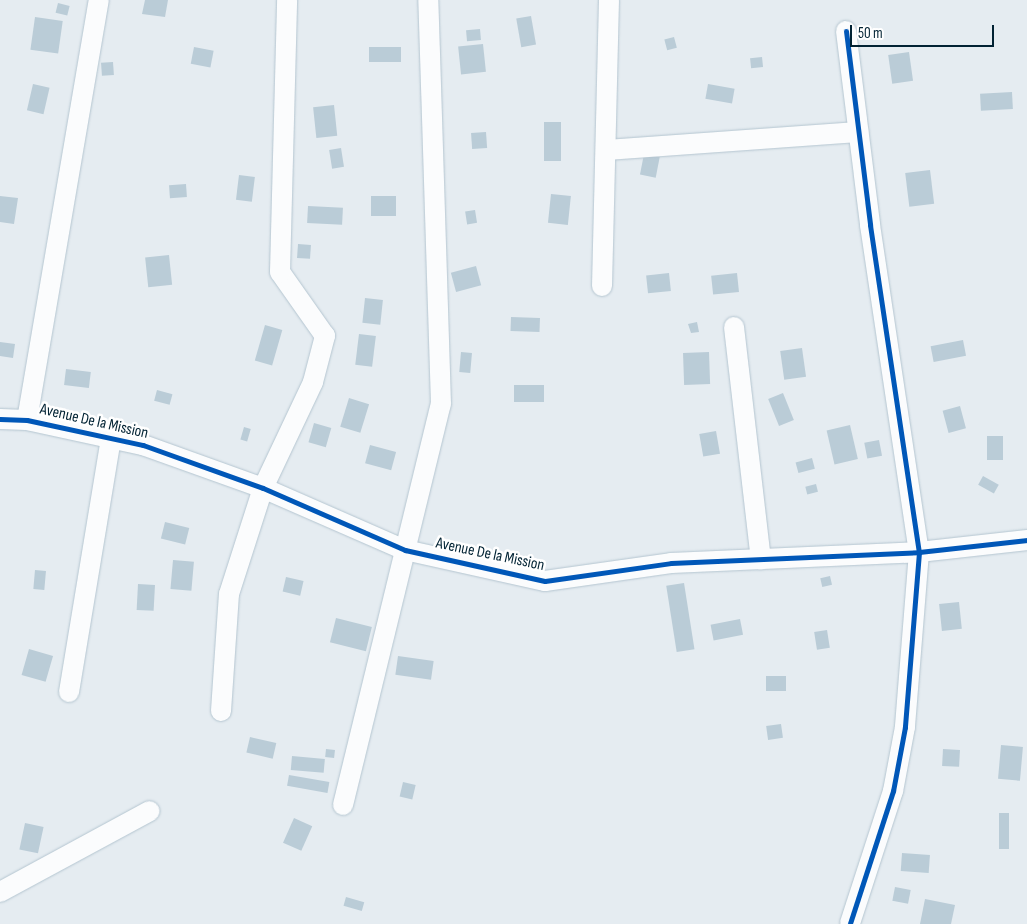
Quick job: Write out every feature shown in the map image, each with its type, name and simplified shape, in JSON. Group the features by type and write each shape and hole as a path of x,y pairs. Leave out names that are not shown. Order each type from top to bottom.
{"street":[{"path":"26,420 99,0"},
{"path":"221,711 229,594 263,488 313,382 325,336 280,272 287,0"},
{"path":"344,805 441,404 428,0"},
{"path":"602,286 609,0"},
{"path":"846,31 858,132 919,552 905,727 895,782 850,923"},
{"path":"606,150 858,132"},
{"path":"734,327 761,559"},
{"name":"Avenue De la Mission","path":"0,419 26,420 143,445 263,488 405,550 545,581 671,563 919,552 1027,540"},
{"path":"69,692 111,438"},
{"path":"0,892 150,811"}],"building":[{"path":"145,0 168,0 165,17 142,14"},
{"path":"58,3 70,6 67,16 56,13"},
{"path":"531,16 536,45 521,47 516,19"},
{"path":"35,17 63,21 58,54 30,50"},
{"path":"480,29 481,40 467,41 466,30"},
{"path":"674,37 677,48 667,50 664,40"},
{"path":"483,44 486,72 461,74 458,47"},
{"path":"194,47 214,51 210,68 191,64"},
{"path":"369,47 401,47 401,62 369,62"},
{"path":"909,52 913,81 892,84 888,55"},
{"path":"762,57 763,67 751,68 750,58"},
{"path":"113,62 114,75 102,76 101,63"},
{"path":"33,84 50,88 43,114 27,110"},
{"path":"708,84 735,89 732,103 705,99"},
{"path":"1012,92 1013,109 981,111 980,94"},
{"path":"334,105 337,136 316,138 313,107"},
{"path":"544,122 561,122 561,161 544,161"},
{"path":"486,132 487,148 472,149 471,133"},
{"path":"341,148 344,167 332,169 329,150"},
{"path":"644,154 660,157 656,178 640,175"},
{"path":"930,170 934,204 909,207 905,173"},
{"path":"239,175 255,177 252,202 236,200"},
{"path":"186,184 187,197 170,198 169,185"},
{"path":"551,194 571,196 568,225 548,223"},
{"path":"0,196 18,198 14,224 0,222"},
{"path":"371,196 396,196 396,216 371,216"},
{"path":"308,206 343,208 342,225 307,223"},
{"path":"475,210 477,223 467,224 465,212"},
{"path":"298,244 311,245 310,259 297,258"},
{"path":"169,255 172,285 148,287 145,258"},
{"path":"476,266 481,285 456,292 451,273"},
{"path":"669,273 671,291 648,293 646,275"},
{"path":"737,273 739,292 713,295 711,276"},
{"path":"365,298 383,300 380,325 362,323"},
{"path":"511,317 540,318 539,332 511,331"},
{"path":"697,322 699,332 691,333 688,324"},
{"path":"265,325 282,330 272,366 255,361"},
{"path":"359,334 376,336 372,367 355,365"},
{"path":"963,340 966,356 934,362 931,346"},
{"path":"0,342 15,344 13,358 0,356"},
{"path":"802,348 806,377 784,380 780,351"},
{"path":"461,352 472,353 470,373 459,372"},
{"path":"709,352 710,384 684,385 683,353"},
{"path":"66,369 91,372 89,388 64,385"},
{"path":"514,385 544,385 544,402 514,402"},
{"path":"157,390 172,394 170,405 154,401"},
{"path":"783,393 794,420 779,426 768,399"},
{"path":"349,398 369,404 360,433 340,427"},
{"path":"960,406 966,428 949,433 943,411"},
{"path":"314,423 331,428 326,447 308,442"},
{"path":"850,425 858,459 834,465 827,430"},
{"path":"244,427 251,429 247,441 240,439"},
{"path":"716,431 720,454 703,457 699,434"},
{"path":"987,436 1003,436 1003,460 987,460"},
{"path":"879,440 882,456 867,459 864,443"},
{"path":"370,445 396,452 391,470 365,463"},
{"path":"812,458 815,469 798,473 796,462"},
{"path":"983,476 999,485 994,493 978,485"},
{"path":"816,484 818,492 807,494 805,487"},
{"path":"165,522 189,528 185,545 161,538"},
{"path":"173,560 194,562 191,591 170,589"},
{"path":"35,570 46,571 44,590 33,589"},
{"path":"830,576 832,585 822,587 820,578"},
{"path":"286,577 304,581 300,596 283,592"},
{"path":"684,583 694,649 677,652 666,586"},
{"path":"138,584 155,585 154,611 137,610"},
{"path":"959,602 962,629 942,631 939,604"},
{"path":"336,618 372,627 366,651 330,642"},
{"path":"740,619 743,635 714,640 711,625"},
{"path":"827,630 830,648 817,650 814,632"},
{"path":"29,649 53,656 46,682 22,675"},
{"path":"398,656 434,661 431,680 395,675"},
{"path":"766,676 786,676 786,691 766,691"},
{"path":"781,724 783,738 768,740 766,726"},
{"path":"250,737 276,743 273,759 246,753"},
{"path":"1001,745 1023,747 1020,781 998,779"},
{"path":"326,749 335,750 334,758 325,757"},
{"path":"943,749 960,750 959,767 942,766"},
{"path":"292,756 325,759 324,773 291,770"},
{"path":"289,775 329,782 327,793 287,786"},
{"path":"403,782 416,785 412,800 400,797"},
{"path":"999,813 1009,813 1009,849 999,849"},
{"path":"294,818 312,826 301,851 283,843"},
{"path":"25,823 44,827 38,853 19,849"},
{"path":"902,853 930,855 929,873 901,871"},
{"path":"895,887 911,890 908,904 892,901"},
{"path":"346,897 364,902 362,911 344,906"},
{"path":"925,899 955,905 951,924 920,924"}],"cycle path":[{"path":"846,31 870,225 919,552 905,727 893,791 850,923"},
{"path":"0,419 27,420 143,445 263,488 405,550 545,581 671,563 919,552 1027,540"}]}
